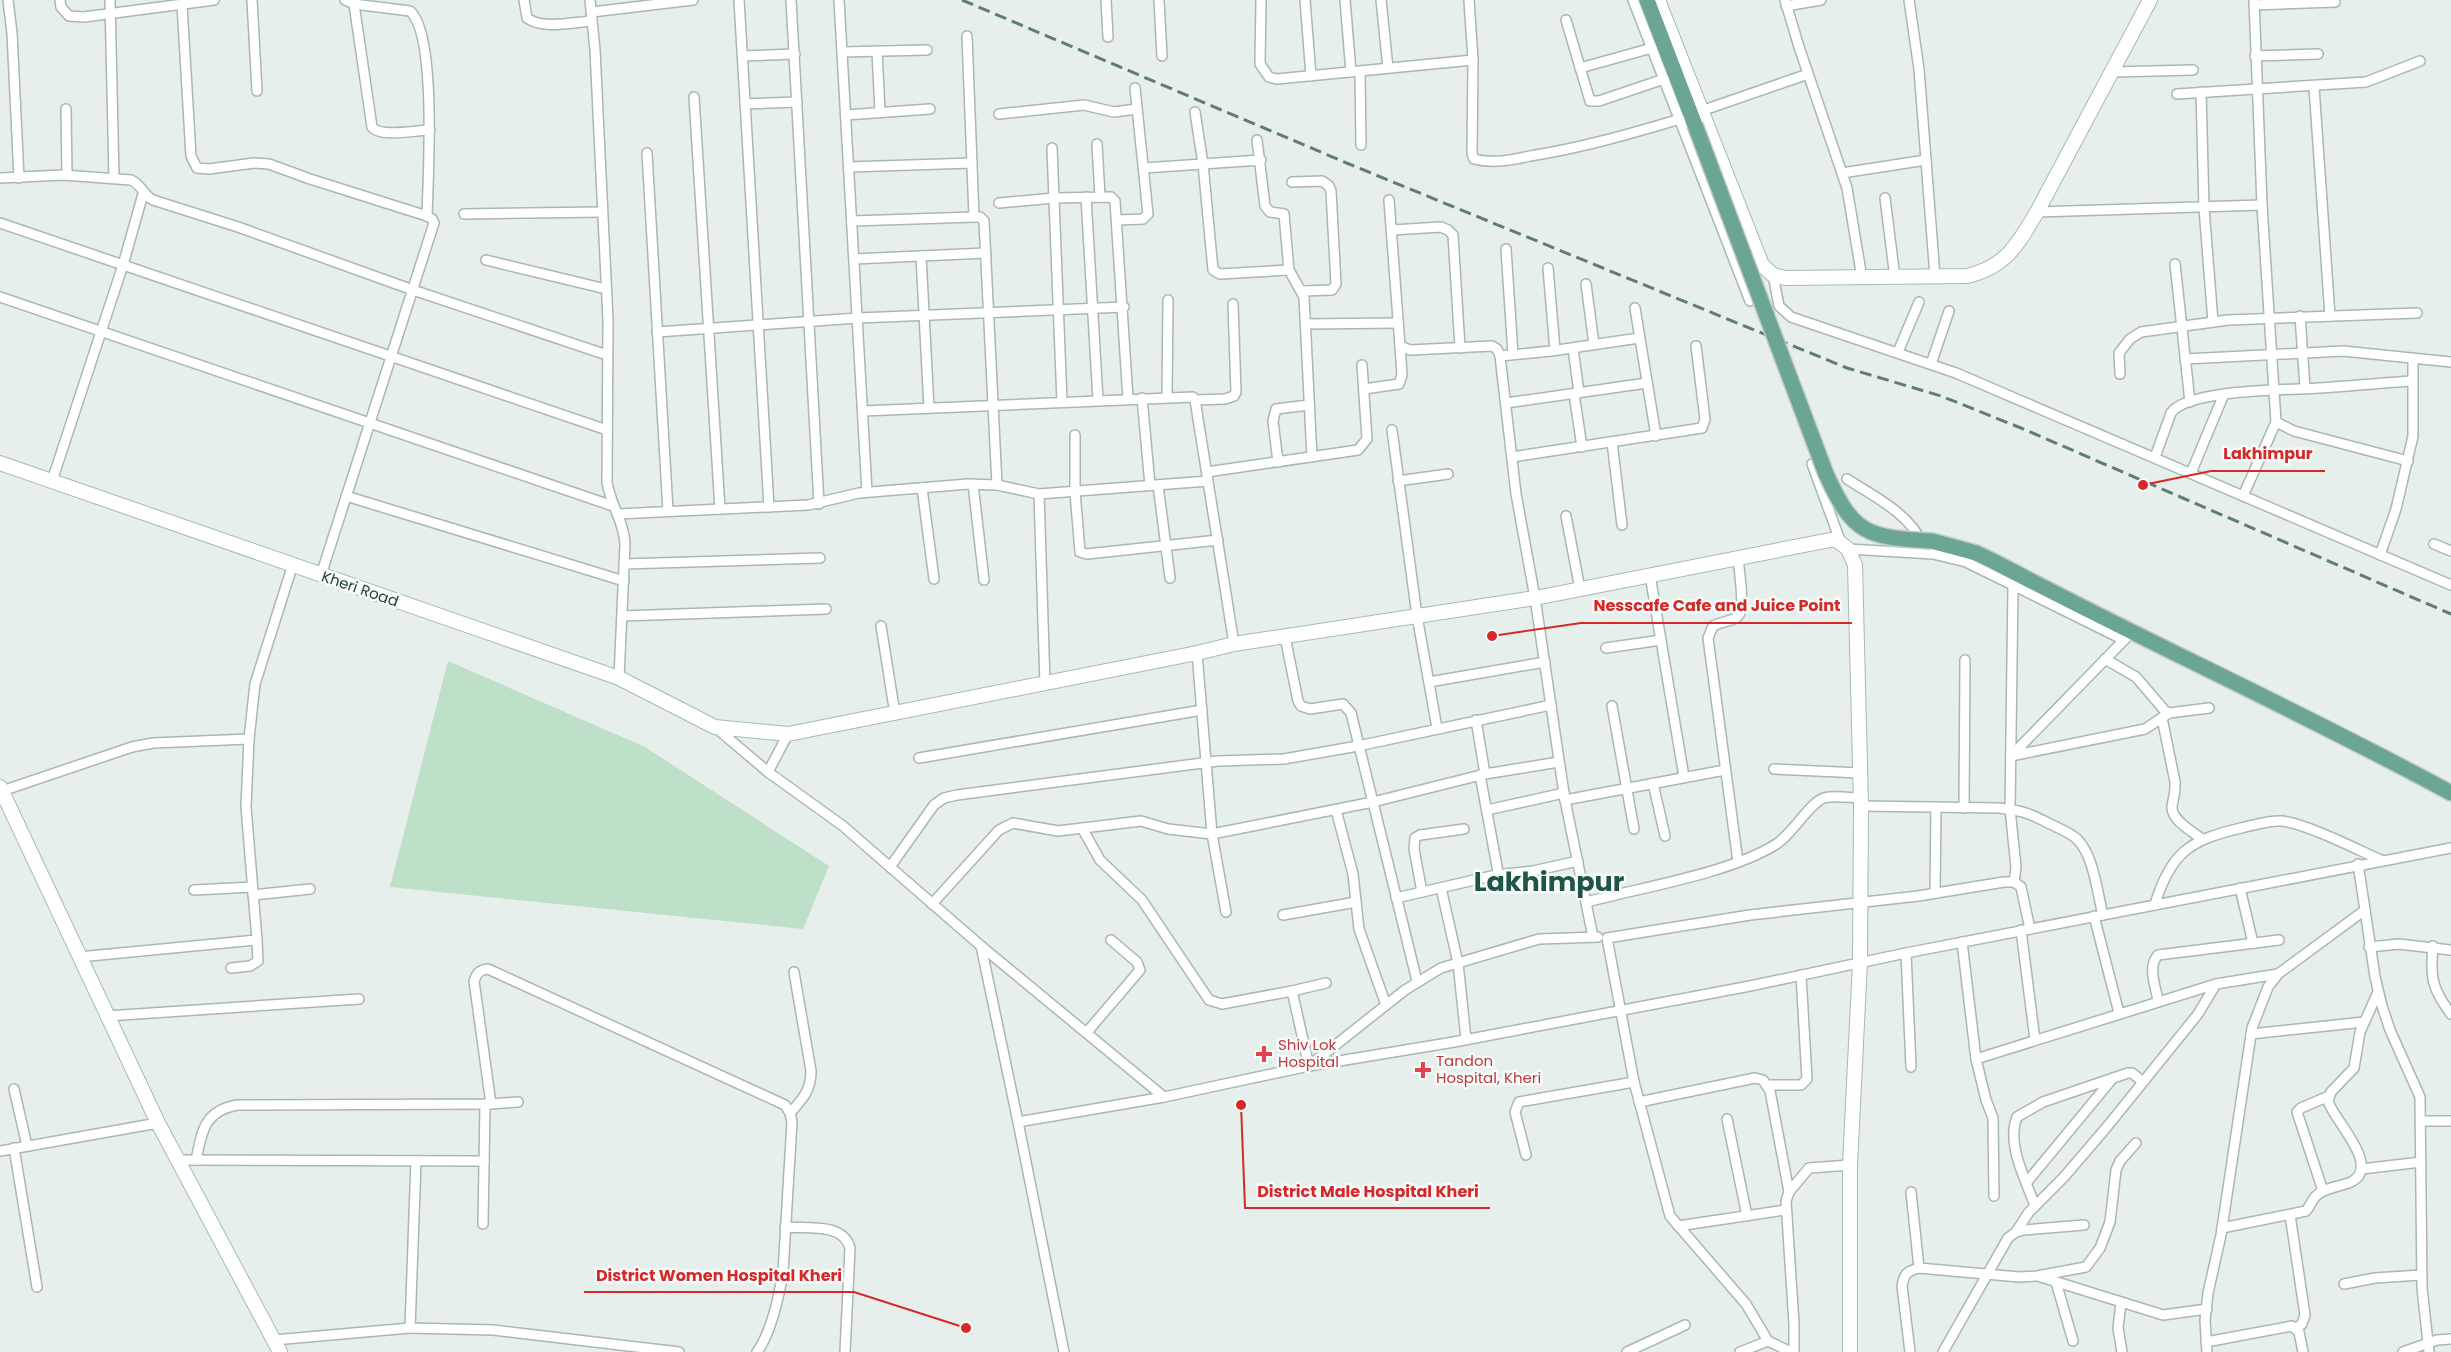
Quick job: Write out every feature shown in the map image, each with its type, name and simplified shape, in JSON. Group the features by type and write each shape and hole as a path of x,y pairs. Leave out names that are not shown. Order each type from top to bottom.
{"main road":[{"path":"1647,0 1838,499 1850,517 1870,533 1984,557 2128,636 2339,733 2451,793"}],"street":[{"path":"8,0 12,33 19,178"},
{"path":"60,0 61,7 69,16 84,17 110,14 159,3 182,5 214,0"},
{"path":"110,0 114,178"},
{"path":"252,0 257,91"},
{"path":"524,0 527,18 532,22 549,24 693,0"},
{"path":"590,0 606,289 607,482 624,531 619,678"},
{"path":"739,0 769,507"},
{"path":"791,0 819,504"},
{"path":"839,0 867,492"},
{"path":"1106,0 1108,37"},
{"path":"1159,0 1162,56"},
{"path":"1261,0 1261,68 1269,77 1277,79 1473,60"},
{"path":"1305,0 1311,76"},
{"path":"1345,0 1356,71 1361,145"},
{"path":"1381,0 1388,68"},
{"path":"1469,0 1473,60 1472,141 1474,159 1497,161 1608,141 1680,118"},
{"path":"1633,0 1750,301"},
{"path":"1658,0 1754,250 1762,265 1773,275 1796,279 1967,276 1992,267 2012,250 2037,212 2150,0"},
{"path":"1821,0 1786,3 1842,173 1853,219 1862,278"},
{"path":"1909,0 1919,69 1935,277"},
{"path":"427,216 430,130 420,23 416,16 403,9 350,2 372,127 383,133 430,130"},
{"path":"2243,496 2276,422 2262,206 2254,2 2335,2"},
{"path":"182,5 191,156 197,168 209,169 254,163 269,164 427,216 434,223 321,575"},
{"path":"1566,20 1590,101 1594,102 1664,79"},
{"path":"967,36 974,217"},
{"path":"1580,68 1652,48"},
{"path":"842,52 927,50"},
{"path":"877,51 880,112"},
{"path":"743,56 795,54"},
{"path":"2255,56 2318,54"},
{"path":"2177,94 2366,82 2420,61"},
{"path":"2112,72 2193,70"},
{"path":"1701,111 1808,74"},
{"path":"2314,87 2330,316"},
{"path":"1118,220 1143,219 1149,214 1135,88"},
{"path":"2201,92 2204,208 2213,322"},
{"path":"694,97 720,509"},
{"path":"745,104 797,102"},
{"path":"999,114 1084,105 1114,112 1137,109"},
{"path":"66,109 67,175"},
{"path":"846,115 930,109"},
{"path":"1195,112 1203,164 1213,270 1220,274 1289,270"},
{"path":"1257,140 1265,206 1268,211 1282,212 1285,216 1289,270 1303,291 1312,456"},
{"path":"1097,144 1100,197"},
{"path":"1052,148 1062,402"},
{"path":"647,153 668,511"},
{"path":"1144,168 1261,160"},
{"path":"1842,173 1926,160"},
{"path":"849,167 972,163"},
{"path":"0,178 67,175 114,178 135,182 144,194 153,200 238,227 413,290 607,355"},
{"path":"1292,182 1323,181 1327,183 1331,191 1336,284 1332,290 1303,291"},
{"path":"52,481 144,194"},
{"path":"1086,197 1098,400"},
{"path":"999,203 1086,197 1111,197 1115,201 1124,307 1128,399"},
{"path":"1885,198 1894,278"},
{"path":"1364,389 1399,384 1402,375 1389,200"},
{"path":"2037,212 2262,206"},
{"path":"464,214 602,212"},
{"path":"852,221 974,217 980,217 984,221 997,485"},
{"path":"0,223 607,430"},
{"path":"1392,230 1441,227 1453,235 1460,348"},
{"path":"1506,249 1513,354"},
{"path":"854,259 987,253"},
{"path":"921,256 929,408"},
{"path":"486,260 606,289"},
{"path":"2175,264 2190,402"},
{"path":"1548,268 1555,350"},
{"path":"1773,275 1779,306 1791,317 1931,364 2451,585"},
{"path":"1586,284 1594,344"},
{"path":"0,297 370,423 615,510 668,511 819,504 850,494 973,484 997,485 1039,495 1154,485 1312,456 1358,450 1367,439 1362,365"},
{"path":"1167,397 1168,300"},
{"path":"1898,352 1919,302"},
{"path":"1195,400 1230,398 1236,392 1233,304"},
{"path":"657,332 858,318 1124,307"},
{"path":"1635,308 1656,436"},
{"path":"1931,364 1949,311"},
{"path":"2120,374 2120,352 2136,334 2151,330 2213,322 2300,316 2417,313"},
{"path":"2300,316 2305,388"},
{"path":"1306,324 1398,323"},
{"path":"1500,356 1639,338"},
{"path":"1400,346 1410,350 1492,346 1497,349 1500,356 1516,494 1535,598 1564,796 1593,937"},
{"path":"1512,457 1698,430 1705,424 1696,346"},
{"path":"1573,348 1582,447"},
{"path":"2185,359 2343,351 2451,362"},
{"path":"2380,555 2396,509 2413,436 2413,359"},
{"path":"2155,458 2171,412 2175,407 2190,402 2224,394 2412,381"},
{"path":"1506,403 1647,383"},
{"path":"2191,473 2224,394"},
{"path":"863,411 1190,396 1195,400 1234,644"},
{"path":"1142,398 1170,578"},
{"path":"1278,462 1273,421 1276,409 1310,405"},
{"path":"2276,422 2294,431 2408,461"},
{"path":"1392,430 1417,616 1437,728"},
{"path":"1076,435 1075,492 1078,548 1083,554 1218,540"},
{"path":"1612,442 1622,525"},
{"name":"Kheri Road","path":"0,464 619,678 715,727"},
{"path":"1812,464 1855,565 1856,576 1861,802 1860,962 1850,1165 1850,1352"},
{"path":"1398,481 1448,474"},
{"path":"1847,479 1907,521 1929,547"},
{"path":"973,484 984,580"},
{"path":"922,488 934,579"},
{"path":"1039,495 1046,684"},
{"path":"346,496 624,581"},
{"path":"1566,516 1580,589"},
{"path":"715,727 788,734 1046,684 1234,644 1535,598 1835,539 1845,546 1929,547 2128,636 2012,756"},
{"path":"2434,544 2451,551"},
{"path":"624,564 820,558"},
{"path":"1738,558 1742,601 1740,614 1713,626 1708,638 1738,862"},
{"path":"231,968 250,966 258,961 246,807 249,739 255,684 293,564"},
{"path":"1650,575 1684,777"},
{"path":"2013,586 2010,809 2016,867 2014,882"},
{"path":"622,616 826,609"},
{"path":"881,626 895,714"},
{"path":"1285,638 1301,706 1310,709 1343,704 1348,707 1417,981"},
{"path":"1606,648 1661,640"},
{"path":"1197,653 1212,834 1226,912"},
{"path":"2105,659 2136,677 2166,715 2175,782 2172,810 2175,816 2202,839"},
{"path":"1964,808 1965,660"},
{"path":"1429,682 1545,662"},
{"path":"890,867 934,806 944,798 1207,762 1273,760 1358,746 1551,705"},
{"path":"1612,706 1634,829"},
{"path":"2012,756 2145,729 2166,715 2209,708"},
{"path":"919,758 1202,710"},
{"path":"1476,720 1496,875"},
{"path":"715,727 768,772 843,826 981,946 1164,1097"},
{"path":"768,772 788,734"},
{"path":"249,739 153,743 132,747 2,795 158,1123 277,1346 410,1328 493,1330 679,1352"},
{"path":"933,904 1006,825 1021,824 1041,830 1058,831 1141,821 1167,829 1212,834 1373,802 1483,774 1559,762"},
{"path":"1774,769 1860,773"},
{"path":"1487,810 1725,770"},
{"path":"1653,783 1665,836"},
{"path":"1587,902 1738,862 1776,845 1821,799 1936,807 2019,809 2072,835 2079,842 2093,874 2098,915 2119,1013"},
{"path":"1935,893 1936,807"},
{"path":"1336,810 1353,874 1363,945 1386,1005"},
{"path":"2155,904 2162,882 2173,863 2186,849 2202,839 2281,821 2301,826 2381,860"},
{"path":"1082,828 1100,860 1142,900 1209,1000 1222,1004 1292,992 1326,983"},
{"path":"1422,892 1414,849 1415,838 1420,835 1464,829"},
{"path":"1018,1122 1164,1097 1309,1066 1619,1010 2358,864 2451,848"},
{"path":"1396,898 1496,875 1533,871 1578,861"},
{"path":"2358,864 2369,947 2378,992 2390,1030 2418,1090 2422,1121 2421,1275 2428,1347"},
{"path":"1309,1066 1417,981 1441,968 1539,939 1606,938 1750,915 2014,882 2021,887 2036,1040"},
{"path":"1441,888 1458,963 1466,1039"},
{"path":"2240,888 2253,943"},
{"path":"194,890 310,889"},
{"path":"1283,915 1356,902"},
{"path":"2290,1215 2305,1315 2302,1324 2296,1328 2285,1327 2206,1347 2207,1309 2222,1228 2251,1034 2260,1004 2278,974 2365,910"},
{"path":"1606,938 1634,1082 1666,1203 1678,1227 1725,1277 1746,1304 1768,1341 1792,1352 1795,1331 1785,1210 1789,1192 1768,1085"},
{"path":"79,957 257,940"},
{"path":"1087,1032 1140,970 1137,963 1111,940"},
{"path":"2158,1001 2153,972 2154,959 2158,955 2166,952 2279,940"},
{"path":"1962,942 1976,1059 1993,1118 1994,1196"},
{"path":"2369,947 2398,944 2433,946 2451,950"},
{"path":"981,946 1065,1352"},
{"path":"2433,946 2431,968 2433,984 2451,1014"},
{"path":"1906,953 1911,1067"},
{"path":"483,1224 488,1104 474,981 476,974 488,969 785,1105 792,1122 780,1290 762,1344 757,1352"},
{"path":"790,1113 804,1098 811,1085 794,972"},
{"path":"1976,1059 2216,984 2278,974"},
{"path":"1639,1102 1755,1078 1768,1085 1801,1085 1807,1079 1801,975"},
{"path":"1943,1352 2008,1238 2016,1232 2036,1206 2064,1177 2143,1082 2198,1014 2216,984"},
{"path":"1292,992 1309,1066"},
{"path":"2323,1191 2297,1112 2329,1096 2354,1068 2360,1032 2378,992"},
{"path":"106,1016 359,999"},
{"path":"2251,1034 2364,1022"},
{"path":"2036,1206 2016,1147 2014,1134 2017,1117 2043,1102 2113,1078 2132,1073 2143,1082"},
{"path":"2026,1182 2113,1078"},
{"path":"1526,1155 1515,1112 1519,1102 1634,1082"},
{"path":"14,1089 27,1146"},
{"path":"2222,1228 2306,1211 2314,1198 2323,1191 2351,1182 2360,1174 2362,1169 2356,1148 2330,1108 2329,1096"},
{"path":"196,1160 201,1134 214,1113 223,1107 518,1102"},
{"path":"1727,1119 1747,1216"},
{"path":"2422,1121 2451,1121"},
{"path":"0,1151 158,1123"},
{"path":"1910,1352 1902,1286 1904,1276 1910,1270 1919,1268 2037,1276 2086,1267 2095,1257 2110,1222 2116,1170 2120,1161 2136,1143"},
{"path":"14,1148 37,1287"},
{"path":"178,1160 484,1161"},
{"path":"410,1328 416,1161"},
{"path":"2362,1169 2421,1162"},
{"path":"1789,1192 1809,1168 1850,1165"},
{"path":"1911,1192 1919,1268"},
{"path":"1678,1227 1785,1210"},
{"path":"2016,1232 2084,1225"},
{"path":"785,1227 837,1230 848,1240 850,1248 844,1352"},
{"path":"2344,1284 2375,1278 2421,1275"},
{"path":"2037,1276 2163,1315 2207,1309"},
{"path":"2056,1282 2073,1341"},
{"path":"2121,1303 2118,1328 2122,1352"},
{"path":"1627,1352 1685,1325"},
{"path":"2296,1328 2303,1352"},
{"path":"2403,1352 2451,1339"},
{"path":"1740,1352 1768,1341"}],"green space":[{"path":"448,661 645,747 829,866 803,929 390,887"}],"railway":[{"path":"962,0 1349,164 1847,368 1941,396 2021,428 2451,614"}],"place":[{"name":"Lakhimpur","path":"2143,485"},
{"name":"Nesscafe Cafe and Juice Point","path":"1492,636"},
{"name":"Shiv Lok Hospital","path":"1264,1054"},
{"name":"Tandon Hospital, Kheri","path":"1423,1070"},
{"name":"District Male Hospital Kheri","path":"1241,1105"},
{"name":"District Women Hospital Kheri","path":"966,1328"}],"district":[{"name":"Lakhimpur","path":"1549,882"}]}
